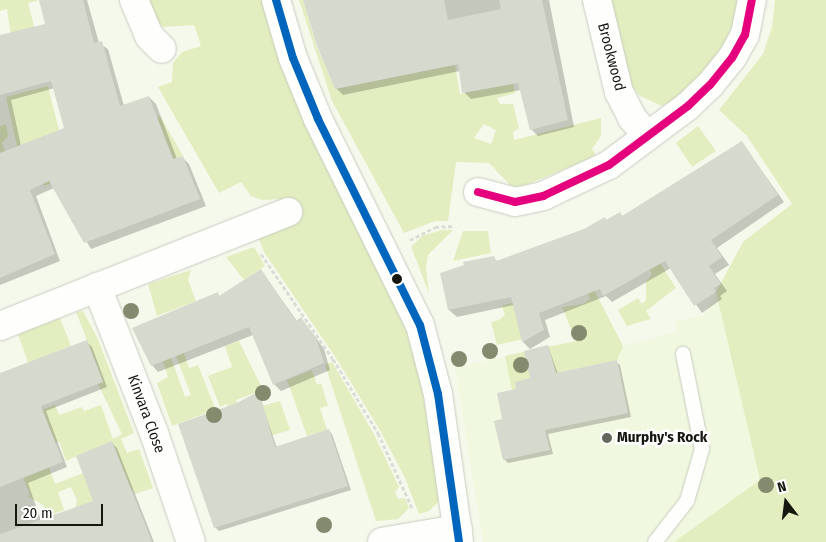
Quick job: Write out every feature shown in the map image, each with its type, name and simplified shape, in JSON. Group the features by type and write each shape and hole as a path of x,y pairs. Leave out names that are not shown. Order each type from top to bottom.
{"street":[{"path":"134,0 149,36 162,49"},
{"path":"276,0 293,58 318,119 389,257 420,325 431,360 459,535 382,542"},
{"name":"Brookwood","path":"597,0 619,92 632,118 648,136"},
{"path":"478,192 515,202 543,196 598,172 688,106 732,58 745,35 752,0"},
{"path":"0,326 288,212"},
{"name":"Kinvara Close","path":"97,287 154,433 191,542"}],"lane":[{"path":"655,542 687,501 702,449 683,354"}],"path":[{"path":"389,257 422,231 453,226"},
{"path":"257,246 333,359 378,433 415,515"}],"shaded area":[{"name":"Murphy's Rock","path":"716,292 760,480 674,542 483,542 455,367 616,333 623,346 678,332 675,322 705,315"}],"green space":[{"path":"0,0 39,0 28,3 35,30 11,36 7,9 0,11"},
{"path":"146,0 262,0 280,60 380,263 408,332 420,376 439,491 439,501 429,511 419,514 405,478 381,432 336,358 264,252 259,239 293,225 280,199 262,200 251,196 241,182 219,193 158,87 172,82 173,63 182,52 201,46 194,25 163,27 154,19"},
{"path":"299,0 303,0 317,47 335,89 455,65 460,94 479,90 477,76 512,79 515,93 497,98 500,104 513,104 519,128 513,132 514,140 601,118 601,136 592,149 596,156 521,187 510,185 489,163 456,162 448,221 435,221 404,233 332,101","holes":["484,124 496,130 491,144 474,138"]},
{"path":"610,0 738,0 736,16 724,44 704,72 683,94 662,106 640,96 630,84"},
{"path":"775,0 826,0 826,542 674,542 760,480 716,292 743,242 792,204 747,136 719,110 763,54 772,27"},
{"path":"48,86 59,130 56,182 44,186 30,153 23,144 17,146 6,97"},
{"path":"142,98 154,118 160,116 183,156 173,159 168,145 138,157 145,134 132,102"},
{"path":"6,124 8,136 2,143 5,151 0,153 0,126"},
{"path":"698,126 716,151 692,167 676,143"},
{"path":"442,230 453,230 428,255 426,268 429,293 411,247 422,236"},
{"path":"463,231 488,231 491,253 453,261"},
{"path":"254,247 265,266 244,280 226,257"},
{"path":"657,258 676,288 646,311 651,319 627,326 618,310 638,298 642,304 646,300 646,282 652,274 646,264"},
{"path":"191,270 188,280 196,301 157,316 148,284"},
{"path":"590,282 623,346 617,360 515,382 516,389 512,390 505,356 576,341 562,307 583,304 590,299 584,285"},
{"path":"514,302 531,337 497,345 491,322 499,320 505,315 502,306"},
{"path":"83,311 97,337 134,433 121,439 127,453 139,449 153,488 135,494 133,490 75,511 77,500 71,487 58,492 64,510 48,516 43,505 27,496 30,495 23,477 49,467 55,484 83,473 86,452 66,461 59,441 38,450 25,416 55,405 59,415 82,407 84,411 101,405 113,439 122,434 98,384 103,382 76,312"},
{"path":"60,318 71,346 28,363 18,334"},
{"path":"239,341 263,390 236,400 240,412 280,401 290,430 260,439 217,443 206,413 172,426 157,383 168,377 163,361 171,358 185,397 191,395 176,356 184,353 189,368 198,365 215,408 232,418 227,404 220,407 208,376 232,367 225,346"},
{"path":"332,362 375,436 399,487 395,492 398,499 405,498 409,508 398,519 376,521 325,365"},
{"path":"312,370 317,385 321,383 328,406 320,408 327,430 307,436 287,380"}],"building":[{"path":"39,0 83,0 94,43 102,41 120,106 149,96 173,159 183,156 200,199 84,243 49,181 30,190 55,254 0,278 0,153 64,128 51,81 0,95 0,35 45,24"},
{"path":"303,0 444,0 448,20 501,9 499,0 542,0 568,120 530,130 518,83 462,93 458,64 335,89 317,46"},
{"path":"742,141 778,195 711,240 722,257 709,266 721,284 714,288 716,292 694,306 665,261 603,296 600,289 539,313 544,330 522,342 511,297 448,310 440,273 464,265 463,262 494,256 496,261 584,229 605,217 606,220 620,212 622,216"},
{"path":"261,269 296,321 301,317 317,341 324,363 273,385 249,327 151,366 132,328 218,292 219,296"},
{"path":"87,340 103,382 41,406 63,462 0,487 0,373"},
{"path":"548,345 556,373 617,360 628,413 545,430 550,450 503,460 494,421 502,419 497,393 516,389 515,382 530,378 524,351"},
{"path":"259,391 275,447 329,429 348,486 214,528 178,424 237,403"},
{"path":"112,441 152,542 0,542 0,534 93,501 76,456"}],"transit line":[{"path":"276,0 293,58 318,119 420,325 438,394 459,542"},
{"path":"478,192 515,202 543,196 609,165 688,106 710,85 732,58 745,35 752,0"}],"place":[{"name":"Murphy's Rock","path":"607,438"}]}
